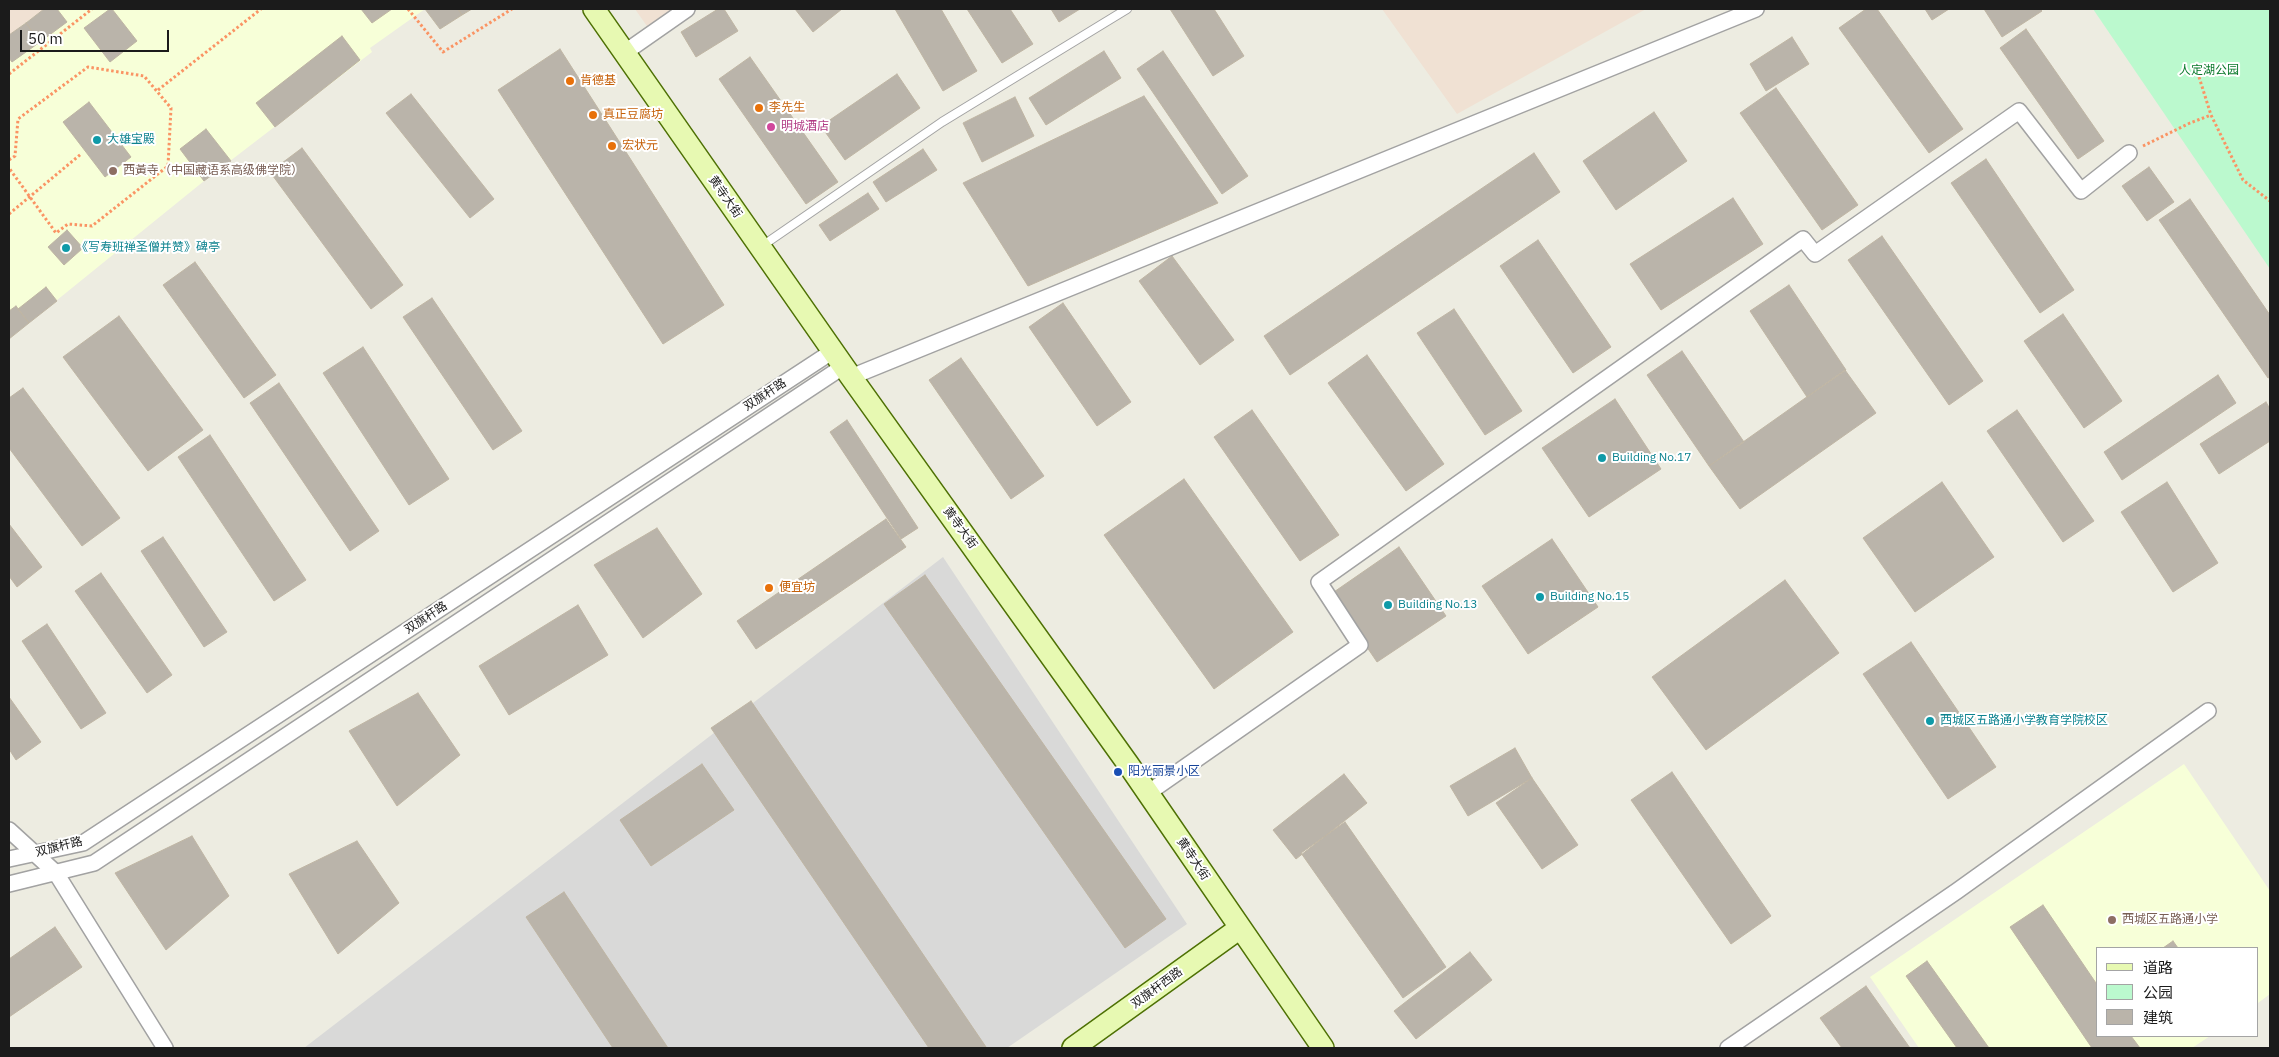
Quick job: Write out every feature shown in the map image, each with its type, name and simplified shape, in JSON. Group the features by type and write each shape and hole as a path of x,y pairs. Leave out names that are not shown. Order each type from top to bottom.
{"street":[{"name":"黄寺大街","path":"594,9 760,248 1040,639 1323,1048"},
{"path":"624,53 687,9"},
{"path":"9,884 94,863 843,365 1756,9"},
{"path":"1148,793 1360,645 1319,582 1803,239 1815,254 2019,111 2080,190 2130,153"},
{"name":"双旗杆路","path":"9,859 83,844 843,365"},
{"path":"1728,1048 1957,891 2208,711"},
{"path":"9,830 56,872 165,1048"},
{"name":"双旗杆西路","path":"1073,1048 1240,928"}],"lane":[{"path":"760,248 942,122 1126,9"}],"path":[{"path":"9,74 92,9"},
{"path":"158,90 261,9"},
{"path":"408,9 443,52 512,9"},
{"path":"9,160 15,156 18,119 88,67 144,76 158,90 170,108 168,166 92,226 68,224 56,233 9,168"},
{"path":"2199,77 2211,115 2243,180 2270,201"},
{"path":"2130,153 2190,123 2211,115"},
{"path":"9,214 82,154"}],"shaded area":[{"path":"9,9 44,9 9,35"},
{"name":"西黃寺（中国藏语系高级佛学院）","path":"44,9 425,9 370,48 372,52 204,181 9,339 9,35"},
{"path":"425,9 472,9 440,29"},
{"path":"635,9 677,9 649,29"},
{"path":"1382,9 1646,9 1457,114"},
{"path":"943,557 1187,924 1007,1048 304,1048"},
{"name":"西城区五路通小学","path":"2184,764 2270,891 2270,994 2259,1002 2259,947 2096,947 2096,1037 2208,1037 2192,1048 1919,1048 1870,977"}],"green space":[{"name":"人定湖公园","path":"2093,9 2270,9 2270,269"}],"building":[{"path":"44,9 57,9 67,22 40,42 26,23"},
{"path":"112,9 137,41 110,62 84,28"},
{"path":"361,9 392,9 372,23"},
{"path":"425,9 458,9 462,15 440,29"},
{"path":"458,9 472,9 462,15"},
{"path":"718,9 724,9 738,31 696,57 681,32"},
{"path":"795,9 842,9 813,32"},
{"path":"895,9 941,9 977,71 943,91"},
{"path":"967,9 1010,9 1033,44 1002,63"},
{"path":"1051,9 1080,9 1059,22"},
{"path":"1170,9 1214,9 1244,56 1213,76"},
{"path":"1866,9 1877,9 1963,129 1929,153 1839,28"},
{"path":"1925,9 1949,9 1932,20"},
{"path":"1984,9 2040,9 2042,11 2002,37"},
{"path":"26,23 40,42 12,62 9,58 9,35"},
{"path":"2026,29 2104,141 2078,159 2000,48"},
{"path":"342,36 360,60 275,127 256,103"},
{"path":"1792,37 1809,64 1766,91 1750,64"},
{"path":"560,49 724,305 663,344 498,90"},
{"path":"1104,51 1121,78 1046,125 1029,98"},
{"path":"1163,51 1248,176 1222,194 1137,69"},
{"path":"750,57 838,182 806,204 719,79"},
{"path":"897,74 920,108 845,160 821,126"},
{"path":"1776,88 1858,205 1822,230 1740,113"},
{"path":"411,94 494,199 470,218 386,113"},
{"path":"1144,96 1218,203 1028,286 963,183"},
{"path":"1015,97 1034,136 982,162 963,123"},
{"name":"大雄宝殿","path":"89,102 131,157 105,177 63,122"},
{"path":"1654,112 1687,161 1616,210 1583,161"},
{"path":"206,129 231,161 204,181 180,149"},
{"path":"302,148 403,285 371,309 270,172"},
{"path":"923,149 937,170 886,202 873,182"},
{"path":"1534,153 1560,192 1290,375 1264,336"},
{"path":"1986,159 2074,290 2040,313 1951,183"},
{"path":"2149,167 2174,202 2147,221 2122,186"},
{"path":"868,193 879,209 830,241 819,225"},
{"path":"1733,198 1763,244 1661,310 1630,264"},
{"path":"2190,199 2270,315 2270,377 2268,378 2159,220"},
{"name":"《写寿班禅圣僧并赞》碑亭","path":"67,230 83,248 64,265 48,247"},
{"path":"1882,236 1983,381 1949,405 1848,260"},
{"path":"1538,240 1611,347 1573,373 1500,266"},
{"path":"1172,256 1234,340 1200,365 1139,281"},
{"path":"195,262 276,375 244,398 163,285"},
{"path":"1789,285 1846,370 1807,397 1750,311"},
{"path":"46,287 57,301 29,323 18,309"},
{"path":"432,298 522,431 493,450 403,317"},
{"path":"1063,303 1131,402 1097,426 1029,327"},
{"path":"16,306 29,323 9,339 9,311"},
{"path":"1454,309 1522,411 1485,435 1417,333"},
{"path":"2063,314 2122,401 2084,428 2024,341"},
{"path":"119,316 203,430 148,471 63,357"},
{"path":"363,347 449,479 409,505 323,373"},
{"path":"1682,351 1744,442 1709,466 1647,375"},
{"path":"1367,355 1444,464 1406,491 1328,383"},
{"path":"961,358 1044,476 1011,499 929,380"},
{"path":"1845,370 1876,413 1740,509 1709,466"},
{"path":"2218,375 2236,403 2122,480 2104,452"},
{"path":"279,383 379,531 350,551 250,403"},
{"path":"23,388 120,518 82,546 9,448 9,398"},
{"name":"Building No.17","path":"1615,399 1661,469 1589,517 1542,448"},
{"path":"2266,402 2270,409 2270,441 2219,474 2200,444"},
{"path":"1252,410 1339,535 1300,561 1214,437"},
{"path":"2017,410 2094,521 2063,542 1987,431"},
{"path":"847,420 918,528 901,539 830,432"},
{"path":"210,435 306,580 274,601 178,457"},
{"path":"1184,479 1293,632 1214,689 1104,535"},
{"path":"1942,482 1994,557 1915,612 1863,538"},
{"path":"2167,482 2218,563 2173,592 2121,512"},
{"path":"886,519 906,547 756,649 737,621"},
{"path":"9,524 42,567 17,587 9,576"},
{"path":"657,528 702,594 643,638 594,565"},
{"path":"163,537 227,632 204,647 141,551"},
{"name":"Building No.15","path":"1552,539 1598,607 1528,654 1482,586"},
{"name":"Building No.13","path":"1399,547 1446,616 1377,662 1331,594"},
{"path":"101,573 172,675 147,693 75,591"},
{"path":"925,575 1166,919 1125,948 884,604"},
{"path":"1785,580 1839,653 1706,750 1652,677"},
{"path":"578,605 608,655 509,715 479,666"},
{"path":"47,624 106,713 81,729 22,641"},
{"name":"西城区五路通小学教育学院校区","path":"1911,642 1996,767 1948,799 1863,674"},
{"path":"418,693 460,755 397,806 349,731"},
{"path":"9,697 41,742 16,760 9,749"},
{"path":"751,701 986,1047 929,1048 711,728"},
{"path":"1515,748 1532,778 1468,816 1450,786"},
{"path":"702,764 734,810 651,866 620,820"},
{"path":"1672,772 1771,916 1731,944 1631,800"},
{"path":"1344,774 1367,803 1296,859 1273,830"},
{"path":"1532,778 1578,845 1542,869 1496,803"},
{"path":"1345,822 1446,967 1403,998 1301,853"},
{"path":"192,836 229,896 166,950 115,873"},
{"path":"357,841 399,903 338,954 289,874"},
{"path":"564,892 668,1048 613,1048 526,917"},
{"path":"2043,905 2096,983 2096,1037 2132,1037 2140,1048 2092,1048 2010,927"},
{"path":"55,927 82,967 9,1017 9,959"},
{"path":"2173,941 2177,947 2164,947"},
{"path":"1470,952 1492,980 1416,1039 1394,1011"},
{"path":"1927,961 1989,1048 1957,1048 1906,976"},
{"path":"1866,986 1910,1048 1842,1048 1820,1018"}],"place":[{"name":"肯德基","path":"570,81"},
{"name":"李先生","path":"759,108"},
{"name":"真正豆腐坊","path":"593,115"},
{"name":"明城酒店","path":"771,127"},
{"name":"大雄宝殿","path":"97,140"},
{"name":"宏状元","path":"612,146"},
{"name":"西黃寺（中国藏语系高级佛学院）","path":"113,171"},
{"name":"《写寿班禅圣僧并赞》碑亭","path":"66,248"},
{"name":"Building No.17","path":"1602,458"},
{"name":"便宜坊","path":"769,588"},
{"name":"Building No.15","path":"1540,597"},
{"name":"Building No.13","path":"1388,605"},
{"name":"西城区五路通小学教育学院校区","path":"1930,721"},
{"name":"阳光丽景小区","path":"1118,772"},
{"name":"西城区五路通小学","path":"2112,920"}]}
